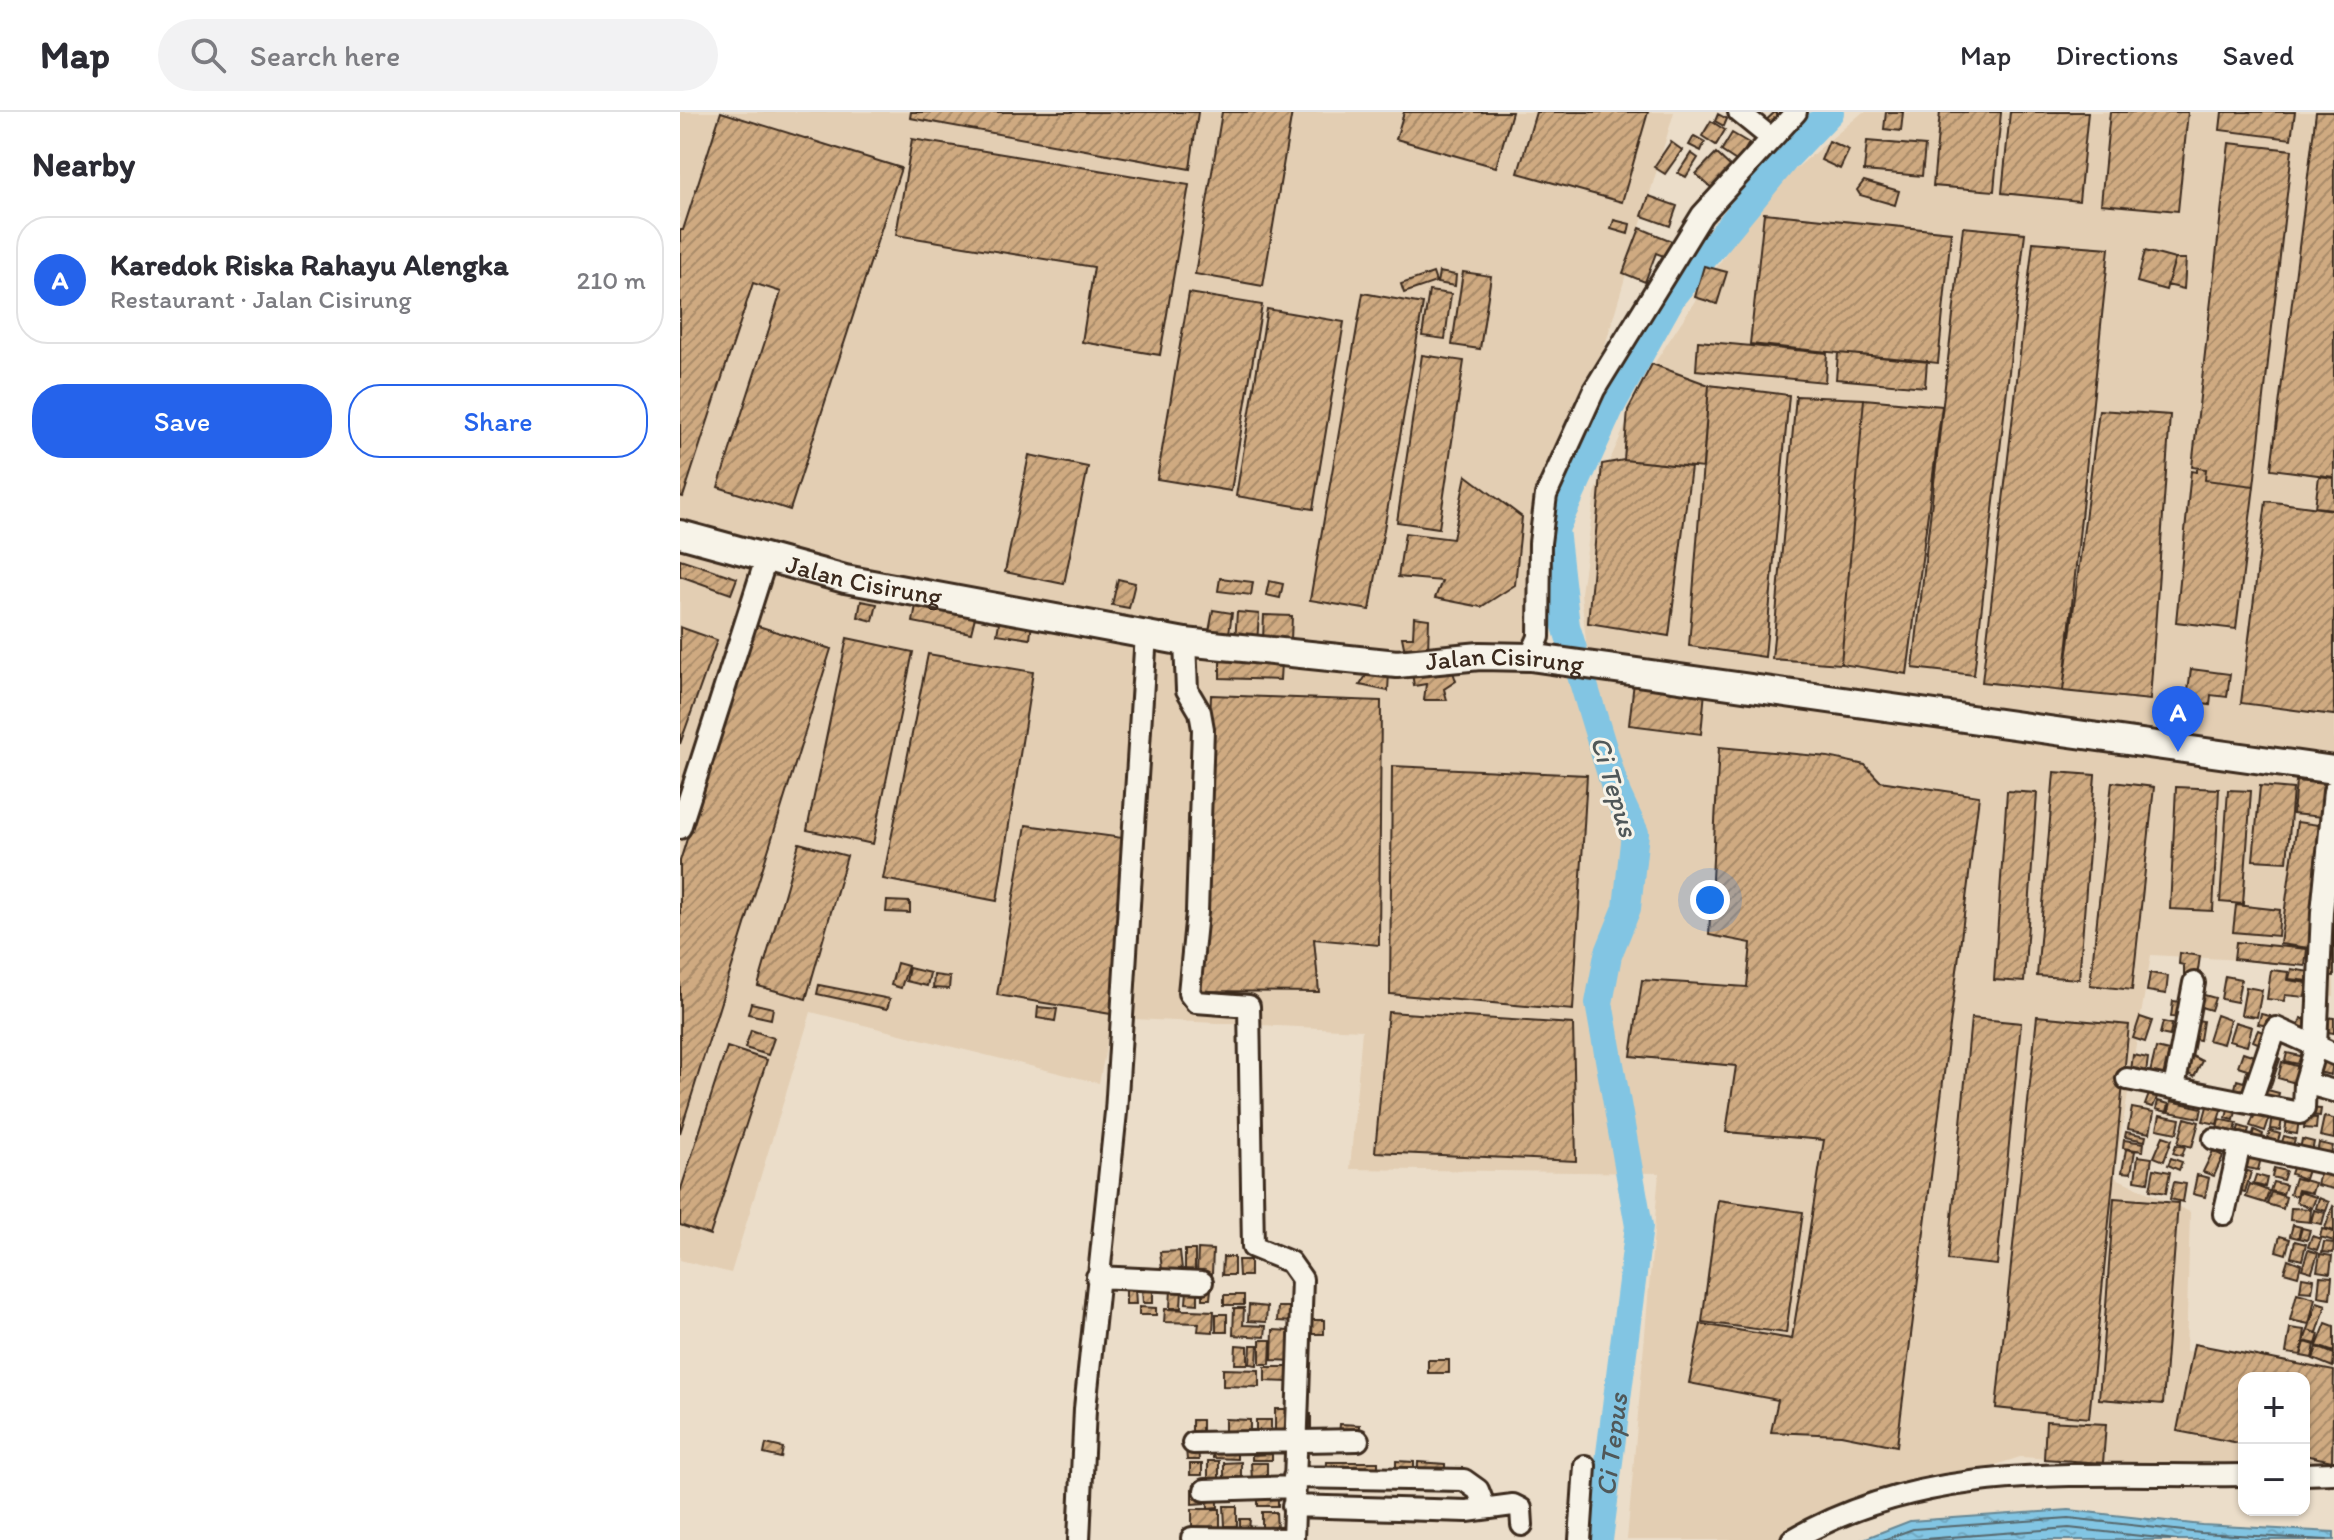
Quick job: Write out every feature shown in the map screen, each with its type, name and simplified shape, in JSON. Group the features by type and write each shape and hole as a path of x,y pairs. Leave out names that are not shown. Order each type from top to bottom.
{"main road":[{"name":"Jalan Cisirung","path":"680,534 845,579 1185,642 1397,664 1480,656 1540,658 2334,770"}],"street":[{"path":"1739,112 1771,138"},
{"path":"1540,658 1540,543 1546,495 1594,390 1702,215 1796,112"},
{"path":"680,828 766,559"},
{"path":"1079,1540 1084,1423 1116,1112 1146,634"},
{"path":"1185,642 1187,690 1200,712 1203,729 1197,912 1189,993 1196,1002 1249,1006 1253,1247 1290,1262 1302,1279 1293,1540 1192,1538"},
{"path":"2127,1079 2302,1112 2305,1083 2325,1050 2322,912 2334,791"},
{"path":"2174,1088 2194,983"},
{"path":"2251,1101 2274,1029 2325,1050"},
{"path":"2305,1083 2334,1091"},
{"path":"2214,1139 2334,1165"},
{"path":"2224,1214 2240,1144"},
{"path":"1097,1277 1202,1282"},
{"path":"1193,1443 1358,1440"},
{"path":"1580,1540 1585,1466"},
{"path":"2310,1474 2334,1473"},
{"path":"1792,1540 1830,1518 1884,1499 1919,1489 2007,1476 2238,1475"},
{"path":"1205,1490 1293,1490 1464,1480 1478,1490 1485,1508"},
{"path":"1293,1490 1485,1508 1517,1506 1522,1525"}],"shaded area":[{"path":"680,112 1674,112 1601,359 1543,484 1534,562 1548,649 1587,651 1581,593 1595,493 1652,367 1745,224 1792,172 1863,112 2334,112 2334,996 2312,993 2315,964 2151,955 2114,1177 2190,1212 2186,1351 2334,1367 2334,1472 2310,1474 2310,1372 2238,1372 2238,1470 2020,1457 1861,1509 1813,1540 1627,1540 1659,1173 1350,1169 1362,1030 1112,1018 1099,1083 811,1012 731,1273 680,1260"}],"water":[{"path":"2069,1510 2202,1525 2334,1532 2334,1540 1861,1540 1910,1521"}],"building":[{"path":"721,112 901,168 790,510 718,487 781,292 753,283 683,497 680,496 680,230 683,230"},
{"path":"911,112 1198,112 1190,169 910,118"},
{"path":"1222,112 1292,112 1263,286 1195,274"},
{"path":"1404,112 1512,112 1496,167 1396,139"},
{"path":"1536,112 1648,112 1622,202 1518,173"},
{"path":"1775,112 1781,118 1768,130 1762,124"},
{"path":"1886,112 1903,112 1901,131 1884,129"},
{"path":"1940,112 2001,112 1994,191 1933,186"},
{"path":"2010,112 2088,112 2079,201 2002,193"},
{"path":"2110,112 2188,112 2178,211 2101,204"},
{"path":"2222,112 2295,112 2291,139 2220,130"},
{"path":"2316,112 2334,112 2334,477 2271,469"},
{"path":"1718,114 1727,119 1724,126 1715,121"},
{"path":"1711,121 1725,130 1716,145 1702,136"},
{"path":"1732,133 1749,143 1738,162 1721,151"},
{"path":"1694,136 1705,142 1701,151 1689,145"},
{"path":"912,139 1189,185 1160,355 1082,342 1094,267 896,235"},
{"path":"1829,141 1849,150 1840,169 1821,160"},
{"path":"1867,141 1925,146 1922,176 1864,171"},
{"path":"1671,142 1682,150 1665,174 1654,167"},
{"path":"2229,143 2292,150 2254,486 2205,480 2206,469 2192,467"},
{"path":"1691,153 1698,158 1686,177 1678,173"},
{"path":"1716,153 1732,168 1716,192 1696,174"},
{"path":"1864,181 1899,191 1895,205 1860,195 1857,190"},
{"path":"1649,196 1677,206 1670,226 1642,216"},
{"path":"1764,213 1951,232 1938,363 1750,344"},
{"path":"1614,220 1630,224 1628,234 1611,229"},
{"path":"1963,227 2025,233 1974,675 1913,668"},
{"path":"1640,228 1672,241 1666,257 1656,253 1645,282 1623,273"},
{"path":"2033,242 2109,248 2063,691 1982,682"},
{"path":"2145,251 2175,259 2166,290 2137,282"},
{"path":"2175,259 2186,259 2184,289 2167,285"},
{"path":"1704,266 1727,272 1717,304 1695,297"},
{"path":"1439,272 1456,275 1455,286 1437,283"},
{"path":"1463,272 1491,276 1480,349 1452,345"},
{"path":"1433,273 1436,282 1404,293 1401,284"},
{"path":"1429,291 1451,294 1445,339 1422,336"},
{"path":"1189,293 1262,305 1231,491 1157,479"},
{"path":"1363,293 1423,304 1370,610 1310,600"},
{"path":"1267,309 1344,322 1313,509 1236,496"},
{"path":"1698,341 1827,353 1825,382 1696,370"},
{"path":"1838,353 1927,361 1925,387 1836,379"},
{"path":"1422,355 1464,361 1439,528 1397,522"},
{"path":"1652,364 1709,385 1703,468 1624,460 1628,410"},
{"path":"1709,385 1789,395 1765,657 1689,646"},
{"path":"1796,396 1864,399 1841,664 1772,659"},
{"path":"1864,399 1942,406 1907,674 1841,664"},
{"path":"2099,410 2170,415 2150,700 2063,691"},
{"path":"1029,455 1088,467 1064,584 1005,572"},
{"path":"1624,460 1691,467 1669,636 1588,623 1602,464"},
{"path":"2197,468 2206,469 2205,480 2254,486 2236,629 2176,622 2191,471 2197,472"},
{"path":"1466,475 1522,517 1515,585 1481,607 1435,598 1442,581 1398,577 1405,533 1453,539"},
{"path":"2319,476 2334,478 2334,509 2315,507"},
{"path":"2266,501 2334,510 2334,715 2241,703"},
{"path":"680,559 737,578 731,594 680,576"},
{"path":"1220,578 1253,582 1251,595 1218,591"},
{"path":"1118,579 1135,583 1129,608 1112,605"},
{"path":"1269,581 1283,584 1280,598 1266,595"},
{"path":"861,601 877,604 873,621 858,617"},
{"path":"916,605 975,617 971,633 913,622"},
{"path":"1213,610 1232,613 1228,640 1208,637"},
{"path":"1237,612 1259,614 1257,643 1235,642"},
{"path":"1264,615 1292,616 1291,640 1263,639"},
{"path":"1414,617 1429,619 1428,652 1405,652 1402,637 1413,637"},
{"path":"1000,618 1032,623 1030,639 997,634"},
{"path":"755,625 831,649 680,1133 680,861"},
{"path":"680,627 717,640 680,744"},
{"path":"847,638 913,652 873,844 807,830"},
{"path":"928,654 1033,672 997,901 883,879"},
{"path":"1220,661 1281,662 1280,680 1220,678"},
{"path":"1452,669 1456,681 1444,689 1447,700 1424,700 1426,684 1414,686 1412,673"},
{"path":"2191,669 2230,674 2227,697 2211,695 2210,705 2175,700 2176,689 2188,690"},
{"path":"1369,671 1389,672 1388,691 1360,685"},
{"path":"1634,682 1705,691 1701,734 1629,725"},
{"path":"1211,695 1381,701 1379,945 1314,939 1319,992 1201,991"},
{"path":"1719,747 1828,757 1865,765 1880,781 1979,796 1897,1446 1841,1435 1771,1432 1778,1400 1689,1383 1701,1324 1792,1339 1824,1140 1726,1132 1736,1066 1631,1056 1642,980 1747,987 1751,943 1709,935"},
{"path":"1392,766 1587,775 1573,1010 1390,994"},
{"path":"2054,772 2095,775 2079,979 2037,976"},
{"path":"2296,781 2325,784 2322,817 2293,814"},
{"path":"2112,782 2154,787 2132,990 2090,985"},
{"path":"2260,786 2293,789 2287,862 2253,860"},
{"path":"2176,787 2219,789 2213,911 2170,909"},
{"path":"2228,790 2251,791 2243,904 2220,902"},
{"path":"2007,791 2037,793 2024,982 1994,980"},
{"path":"2297,822 2326,826 2309,948 2280,944"},
{"path":"1026,825 1123,838 1111,1014 997,995"},
{"path":"799,843 847,856 806,999 758,986"},
{"path":"2334,894 2334,976 2323,975"},
{"path":"887,901 910,902 910,913 886,912"},
{"path":"2236,905 2280,910 2278,936 2233,932"},
{"path":"2236,942 2307,949 2305,966 2234,959"},
{"path":"2180,953 2200,956 2197,977 2184,977 2184,965 2179,964"},
{"path":"897,963 908,966 901,988 891,985"},
{"path":"909,968 930,973 927,986 906,981"},
{"path":"2291,969 2310,972 2308,981 2289,979"},
{"path":"2271,970 2288,972 2287,980 2307,983 2305,997 2285,995 2284,1001 2267,999"},
{"path":"2150,973 2168,976 2166,994 2147,991"},
{"path":"934,975 950,977 949,989 933,988"},
{"path":"2225,976 2241,979 2237,1002 2221,999"},
{"path":"819,985 890,999 887,1009 817,994"},
{"path":"2246,987 2262,990 2257,1017 2241,1015"},
{"path":"2197,993 2215,998 2211,1010 2194,1005"},
{"path":"2173,1001 2189,1003 2187,1019 2171,1017"},
{"path":"751,1003 773,1008 771,1019 748,1014"},
{"path":"1038,1007 1057,1009 1055,1021 1037,1018"},
{"path":"1388,1012 1573,1024 1576,1161 1375,1152"},
{"path":"2261,1014 2270,1016 2268,1026 2258,1024"},
{"path":"2216,1015 2230,1020 2223,1044 2208,1040"},
{"path":"2037,1016 2129,1025 2089,1418 1996,1408"},
{"path":"2140,1017 2152,1021 2145,1042 2133,1038"},
{"path":"2323,1017 2334,1018 2334,1033 2322,1031"},
{"path":"1971,1018 2021,1023 1997,1265 1948,1260"},
{"path":"2301,1018 2314,1023 2309,1038 2296,1033"},
{"path":"2192,1019 2203,1021 2200,1040 2189,1038"},
{"path":"2163,1022 2172,1024 2170,1036 2160,1034"},
{"path":"2235,1022 2252,1027 2247,1046 2229,1041"},
{"path":"751,1030 774,1038 768,1055 745,1048"},
{"path":"2258,1030 2269,1035 2264,1046 2253,1041"},
{"path":"727,1047 767,1060 710,1235 680,1225 680,1192"},
{"path":"2156,1048 2169,1051 2162,1080 2149,1077"},
{"path":"2243,1052 2260,1058 2256,1072 2238,1066"},
{"path":"2324,1052 2334,1055 2331,1075 2318,1072"},
{"path":"2287,1053 2309,1058 2307,1066 2285,1061"},
{"path":"2133,1055 2148,1058 2146,1073 2131,1071"},
{"path":"2190,1055 2202,1061 2194,1077 2183,1071"},
{"path":"2269,1055 2280,1059 2270,1088 2258,1084"},
{"path":"2282,1062 2304,1068 2299,1084 2278,1078"},
{"path":"2247,1071 2257,1074 2251,1097 2234,1092 2237,1080 2244,1082"},
{"path":"2260,1088 2279,1093 2277,1102 2257,1097"},
{"path":"2151,1089 2159,1092 2153,1107 2145,1105"},
{"path":"2158,1101 2169,1104 2167,1112 2156,1109"},
{"path":"2171,1101 2202,1108 2200,1118 2169,1112"},
{"path":"2230,1102 2238,1103 2234,1120 2226,1118"},
{"path":"2208,1103 2222,1107 2217,1124 2203,1121"},
{"path":"2258,1105 2272,1110 2265,1131 2250,1126"},
{"path":"2132,1108 2154,1112 2150,1133 2128,1129"},
{"path":"2307,1108 2321,1109 2320,1116 2307,1115"},
{"path":"2273,1113 2283,1114 2280,1130 2271,1129"},
{"path":"2160,1115 2180,1119 2177,1133 2157,1129"},
{"path":"2305,1117 2317,1118 2316,1129 2304,1128"},
{"path":"2324,1117 2334,1119 2334,1139 2320,1136"},
{"path":"2185,1118 2199,1122 2192,1147 2178,1143"},
{"path":"2287,1118 2299,1119 2297,1134 2285,1132"},
{"path":"2219,1119 2237,1123 2234,1136 2216,1133"},
{"path":"2239,1126 2249,1129 2245,1143 2235,1140"},
{"path":"2254,1130 2263,1134 2260,1146 2250,1143"},
{"path":"2270,1131 2280,1134 2276,1147 2266,1144"},
{"path":"2126,1132 2146,1136 2145,1141 2125,1137"},
{"path":"2163,1136 2172,1139 2164,1161 2154,1157"},
{"path":"2284,1136 2295,1139 2292,1148 2281,1145"},
{"path":"2302,1139 2314,1142 2312,1152 2300,1150"},
{"path":"2124,1140 2144,1143 2143,1151 2123,1148"},
{"path":"2319,1143 2333,1146 2329,1162 2316,1159"},
{"path":"2176,1145 2185,1147 2182,1156 2173,1153"},
{"path":"2126,1149 2135,1151 2131,1173 2122,1172"},
{"path":"2240,1149 2262,1154 2258,1170 2237,1166"},
{"path":"2213,1151 2223,1156 2214,1176 2203,1172"},
{"path":"2138,1156 2152,1158 2148,1182 2135,1180"},
{"path":"2171,1158 2182,1162 2179,1170 2168,1165"},
{"path":"2295,1162 2309,1167 2305,1179 2291,1174"},
{"path":"2274,1168 2286,1171 2283,1180 2272,1177"},
{"path":"2154,1169 2170,1172 2166,1193 2150,1190"},
{"path":"2244,1170 2251,1172 2245,1192 2238,1190"},
{"path":"2320,1171 2334,1174 2334,1189 2317,1185"},
{"path":"2197,1175 2209,1178 2205,1197 2193,1194"},
{"path":"2256,1175 2267,1178 2265,1187 2253,1184"},
{"path":"2295,1178 2315,1183 2312,1193 2298,1190 2296,1196 2290,1194"},
{"path":"2174,1182 2186,1184 2183,1202 2170,1199"},
{"path":"2273,1182 2286,1185 2283,1194 2270,1191"},
{"path":"2250,1184 2269,1191 2265,1203 2246,1197"},
{"path":"2271,1192 2286,1197 2283,1209 2267,1204"},
{"path":"2299,1192 2316,1197 2312,1208 2296,1202"},
{"path":"2114,1198 2178,1203 2163,1404 2099,1399"},
{"path":"2319,1198 2329,1202 2326,1211 2316,1208"},
{"path":"1718,1200 1803,1212 1786,1333 1702,1322"},
{"path":"2334,1207 2334,1231 2325,1228"},
{"path":"2291,1208 2311,1209 2310,1222 2290,1220"},
{"path":"2314,1210 2325,1213 2322,1224 2311,1222"},
{"path":"2293,1225 2301,1227 2298,1238 2290,1236"},
{"path":"2302,1228 2310,1230 2307,1240 2299,1238"},
{"path":"2322,1229 2334,1232 2334,1241 2320,1237"},
{"path":"2280,1236 2290,1239 2286,1254 2276,1251"},
{"path":"2312,1236 2321,1239 2317,1250 2308,1247"},
{"path":"2295,1241 2306,1244 2302,1260 2291,1257"},
{"path":"2324,1242 2334,1243 2333,1253 2322,1252"},
{"path":"1198,1249 1213,1250 1212,1274 1197,1274"},
{"path":"1185,1250 1195,1250 1195,1270 1185,1270"},
{"path":"2308,1250 2318,1253 2312,1272 2302,1269"},
{"path":"1180,1251 1182,1269 1162,1270 1160,1252"},
{"path":"2320,1254 2332,1256 2330,1273 2317,1271"},
{"path":"1223,1257 1234,1257 1234,1275 1222,1275"},
{"path":"2288,1259 2301,1264 2298,1276 2284,1272"},
{"path":"1238,1260 1250,1260 1250,1276 1239,1276"},
{"path":"2320,1276 2332,1277 2330,1298 2318,1296"},
{"path":"2302,1277 2314,1279 2312,1292 2300,1291"},
{"path":"1126,1288 1135,1288 1136,1304 1126,1304"},
{"path":"1203,1288 1211,1289 1210,1299 1203,1299"},
{"path":"1171,1289 1182,1289 1181,1308 1170,1308"},
{"path":"1142,1290 1153,1290 1153,1303 1143,1303"},
{"path":"1187,1290 1198,1290 1198,1304 1186,1303"},
{"path":"2297,1293 2315,1298 2309,1324 2290,1320"},
{"path":"1224,1295 1244,1295 1244,1305 1224,1305"},
{"path":"2317,1302 2326,1305 2317,1333 2308,1330"},
{"path":"1249,1305 1267,1307 1266,1322 1248,1321"},
{"path":"1139,1307 1156,1308 1156,1315 1139,1315"},
{"path":"1278,1307 1296,1307 1296,1322 1277,1321"},
{"path":"1234,1308 1244,1308 1243,1325 1266,1326 1265,1337 1233,1335"},
{"path":"1165,1309 1214,1311 1213,1332 1198,1331 1199,1323 1164,1322"},
{"path":"1216,1314 1227,1314 1227,1332 1216,1332"},
{"path":"1305,1320 1324,1320 1324,1334 1305,1334"},
{"path":"2326,1323 2334,1326 2334,1352 2317,1346"},
{"path":"2290,1328 2305,1330 2301,1355 2286,1353"},
{"path":"1273,1330 1289,1331 1289,1340 1296,1340 1295,1361 1272,1360"},
{"path":"2308,1330 2319,1334 2316,1344 2304,1341"},
{"path":"1260,1340 1271,1340 1270,1364 1260,1364"},
{"path":"2305,1342 2315,1345 2312,1358 2301,1356"},
{"path":"2194,1344 2334,1371 2332,1461 2310,1456 2310,1372 2238,1372 2238,1443 2177,1431"},
{"path":"1236,1345 1248,1346 1248,1364 1235,1364"},
{"path":"1251,1345 1258,1345 1257,1365 1250,1364"},
{"path":"2317,1347 2334,1354 2333,1367 2313,1359"},
{"path":"1428,1360 1449,1360 1449,1373 1428,1373"},
{"path":"1265,1367 1288,1367 1288,1382 1265,1381"},
{"path":"1223,1369 1259,1370 1259,1387 1223,1386"},
{"path":"1275,1409 1291,1409 1291,1433 1275,1433"},
{"path":"1300,1414 1311,1414 1311,1430 1300,1430"},
{"path":"1225,1419 1250,1420 1250,1435 1225,1435"},
{"path":"1192,1420 1202,1420 1202,1435 1192,1435"},
{"path":"1256,1420 1271,1420 1271,1437 1256,1437"},
{"path":"2046,1421 2106,1424 2103,1463 2044,1459"},
{"path":"1340,1424 1360,1425 1360,1436 1339,1435"},
{"path":"766,1444 783,1448 781,1458 764,1454"},
{"path":"1213,1447 1237,1448 1237,1459 1213,1458"},
{"path":"1198,1448 1199,1460 1187,1460 1186,1449"},
{"path":"1272,1454 1272,1460 1252,1460 1252,1455"},
{"path":"1208,1461 1219,1461 1219,1482 1208,1482"},
{"path":"1396,1461 1414,1462 1414,1478 1396,1477"},
{"path":"1241,1462 1241,1479 1224,1480 1224,1463"},
{"path":"1327,1462 1378,1462 1378,1477 1326,1476"},
{"path":"1418,1462 1445,1464 1445,1480 1417,1479"},
{"path":"1251,1463 1267,1463 1267,1479 1252,1479"},
{"path":"1190,1464 1202,1464 1202,1475 1190,1475"},
{"path":"1204,1488 1205,1503 1192,1504 1192,1489"},
{"path":"1258,1489 1278,1489 1278,1506 1258,1506"},
{"path":"1218,1491 1218,1507 1208,1508 1207,1492"},
{"path":"1224,1506 1237,1506 1237,1526 1225,1526"},
{"path":"1192,1509 1220,1509 1220,1527 1192,1528"},
{"path":"1262,1512 1276,1512 1277,1529 1262,1529"},
{"path":"1240,1519 1250,1519 1249,1530 1240,1530"}],"waterway":[{"name":"Ci Tepus","path":"1599,1540 1639,1226 1599,1003 1608,955 1627,908 1635,833 1617,794 1566,626 1555,529 1610,408 1673,295 1785,159 1830,112"}],"place":[{"name":"Karedok Riska Rahayu Alengka","path":"2178,752"}]}
